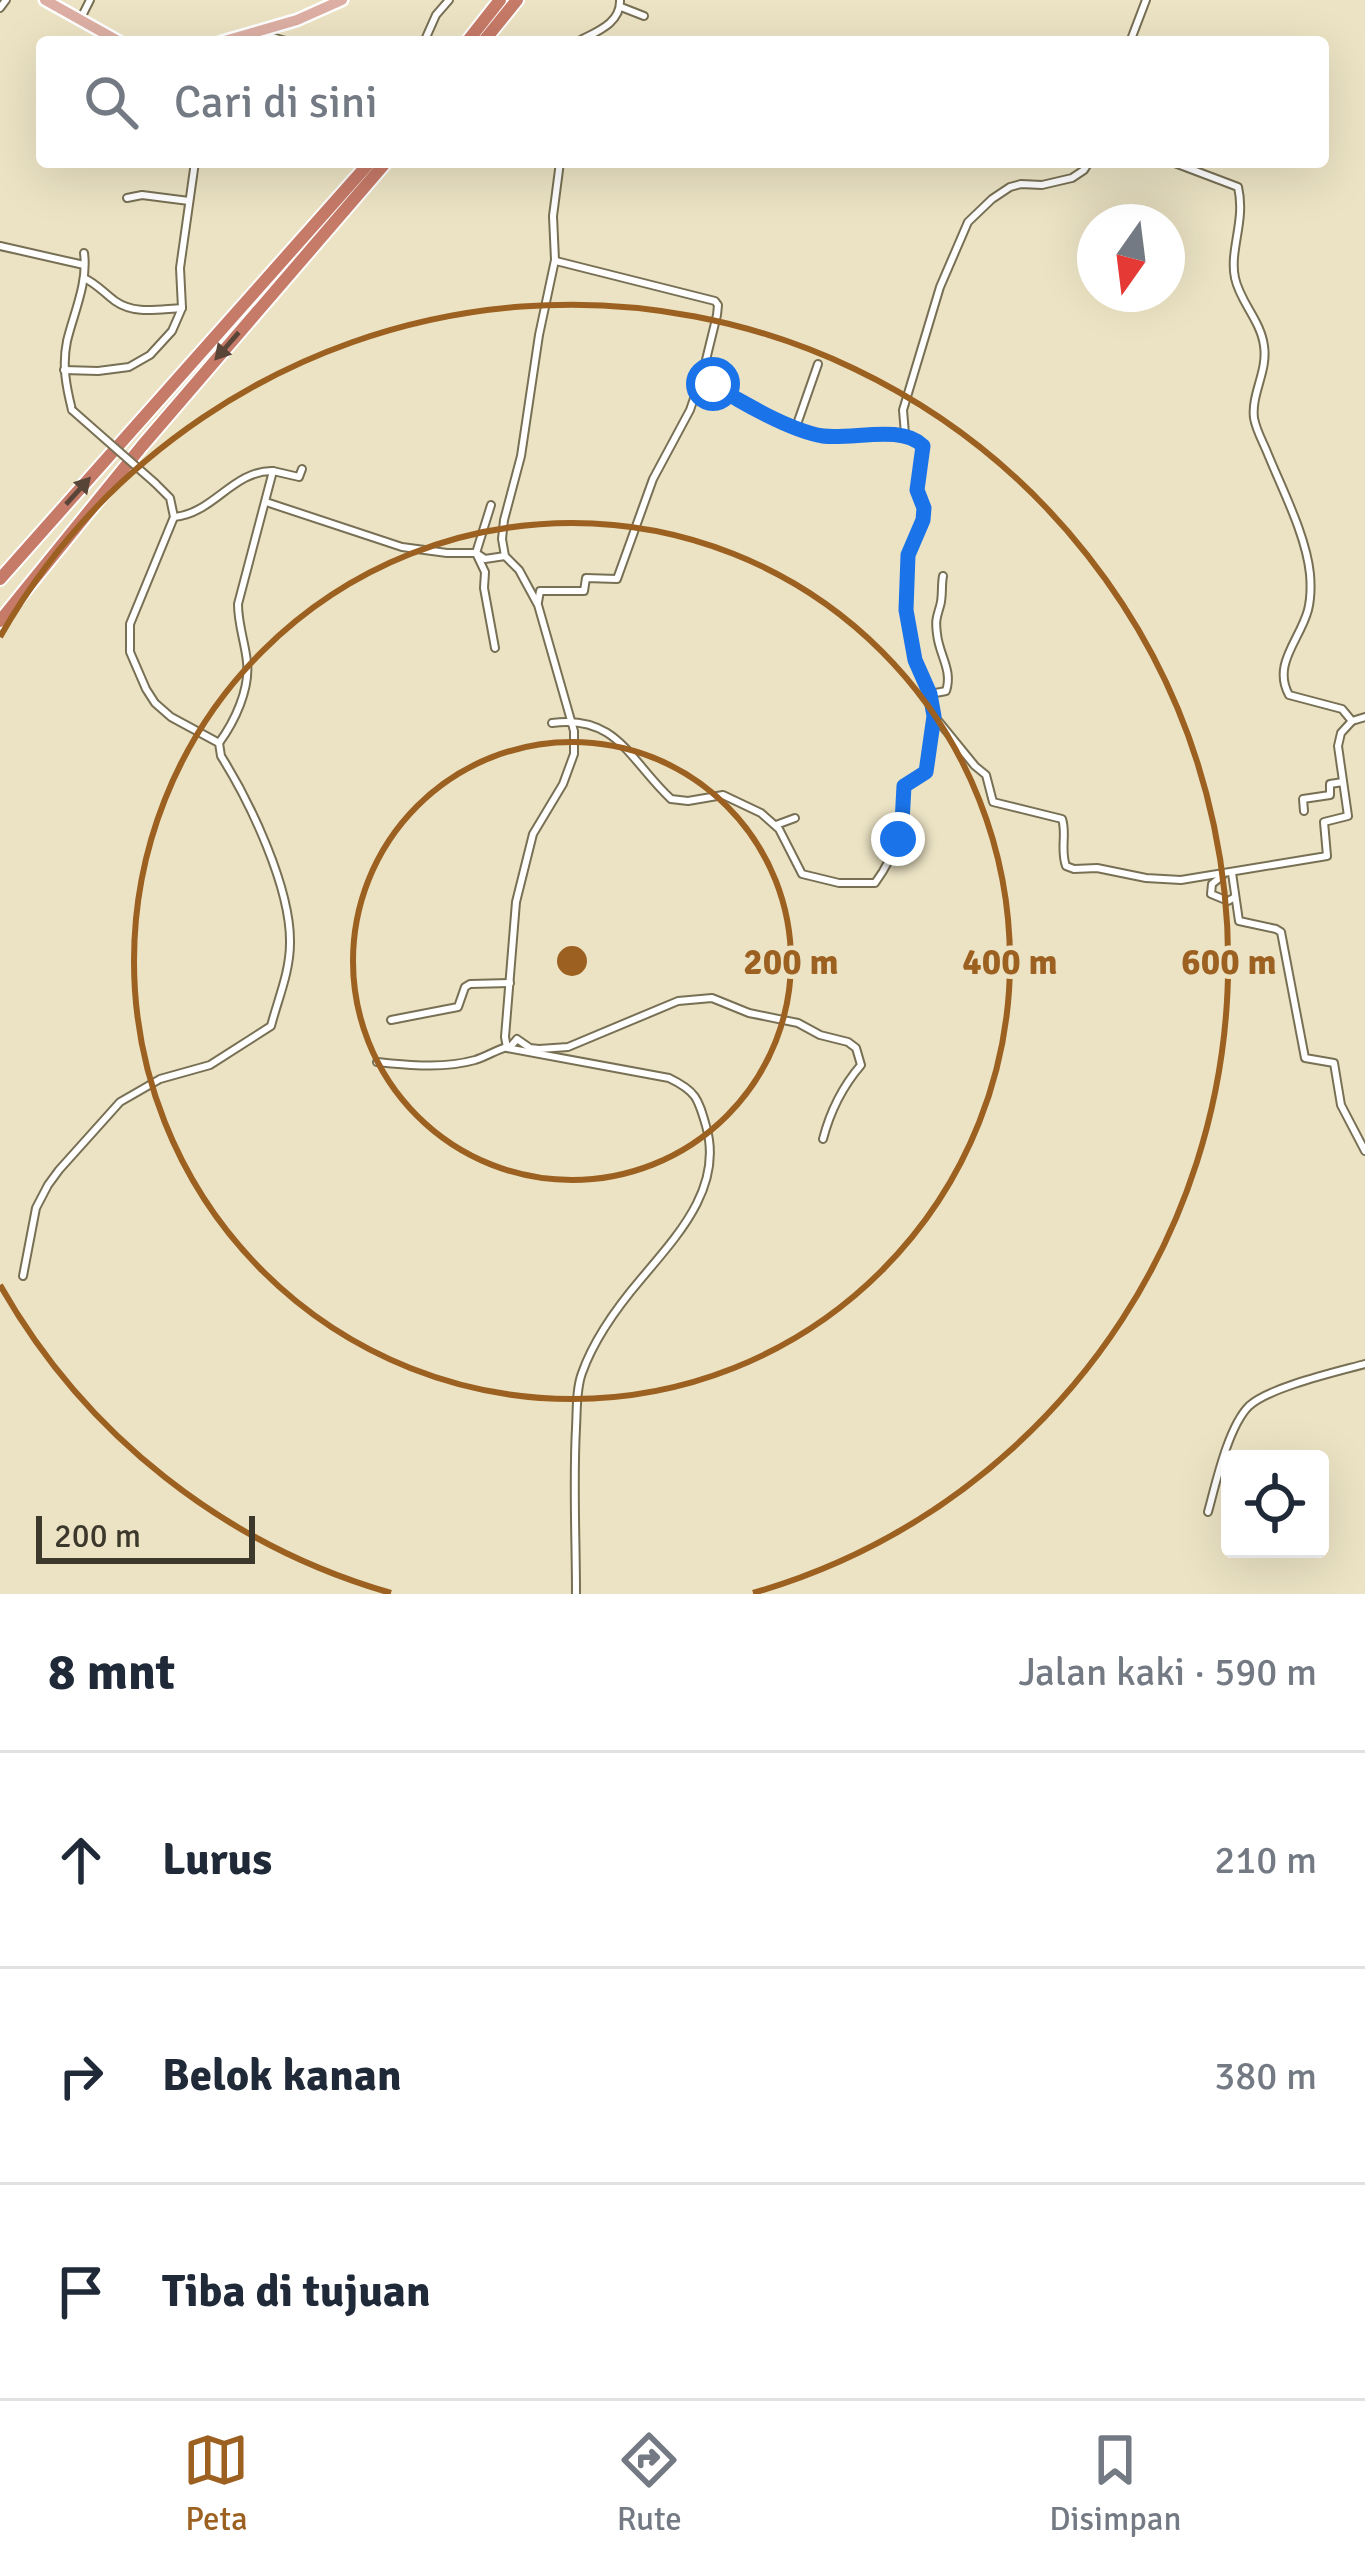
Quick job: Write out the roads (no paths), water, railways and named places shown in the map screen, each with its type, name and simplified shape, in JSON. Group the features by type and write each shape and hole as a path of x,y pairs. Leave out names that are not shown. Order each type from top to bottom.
{"highway":[{"path":"472,36 500,0"},
{"path":"488,36 517,0"},
{"path":"0,578 365,168"},
{"path":"0,621 142,446 381,168"}],"main road":[{"path":"45,0 109,36"},
{"path":"242,36 342,0"}],"street":[{"path":"0,8 6,0"},
{"path":"80,20 91,0"},
{"path":"427,36 449,0"},
{"path":"1132,36 1146,0"},
{"path":"587,36 614,20 621,3 644,16"},
{"path":"256,32 269,36"},
{"path":"64,370 129,367 150,355 172,331 182,308 180,268 194,168"},
{"path":"507,1048 516,902 533,834 574,754 571,720 538,605 519,570 505,556 502,539 554,260 559,168"},
{"path":"905,434 903,410 940,287 968,222 1010,187 1072,178 1085,168"},
{"path":"1188,168 1238,187 1242,214 1235,278 1264,346 1254,421 1308,560 1308,612 1285,661 1285,687 1289,695 1342,709 1352,721"},
{"path":"128,198 142,195 189,201"},
{"path":"0,246 86,266"},
{"path":"83,253 86,266 64,370 72,410 155,482 170,498 174,517 130,624 130,652 154,703 219,743"},
{"path":"538,605 540,591 583,591 586,578 617,580 653,479 690,410 718,305 554,260"},
{"path":"84,278 133,310 182,308"},
{"path":"796,427 818,364"},
{"path":"552,723 571,720 609,732 671,800 723,795 760,814 776,825 802,874 839,883 875,883 898,839 904,786 926,772 934,716 915,660 906,610 908,555 924,508 917,490 920,441 905,434 822,436 770,418 713,384 703,371"},
{"path":"174,517 199,511 248,475 266,470 299,477 302,469"},
{"path":"23,1276 36,1208 59,1170 120,1102 160,1079 210,1065 271,1026 286,978 290,945 285,898 219,743 244,691 248,666 238,604 273,471"},
{"path":"265,502 403,547 476,553 485,559 505,556"},
{"path":"490,505 476,553 485,572 495,648"},
{"path":"930,694 946,691 950,679 936,624 943,576"},
{"path":"934,716 984,772 993,802 1062,819 1066,866 1181,880 1327,856 1324,823 1348,816 1338,746 1341,734 1352,721 1365,716"},
{"path":"1304,811 1303,799 1330,795 1330,784 1343,782"},
{"path":"776,825 795,818"},
{"path":"1228,873 1239,921 1281,932 1305,1058 1334,1064 1341,1105 1365,1151"},
{"path":"1228,873 1212,884 1211,894 1228,901 1234,897"},
{"path":"392,1020 458,1007 470,984 510,983"},
{"path":"507,1048 517,1039 530,1048 568,1047 692,998 712,998 749,1013 786,1019 848,1042 859,1054 861,1065 846,1083 823,1139"},
{"path":"377,1062 450,1064 507,1048 669,1078 698,1097 711,1142 700,1200 675,1240 611,1318 581,1374 574,1462 576,1594"},
{"path":"1208,1512 1226,1446 1249,1406 1281,1389 1365,1364"}]}
